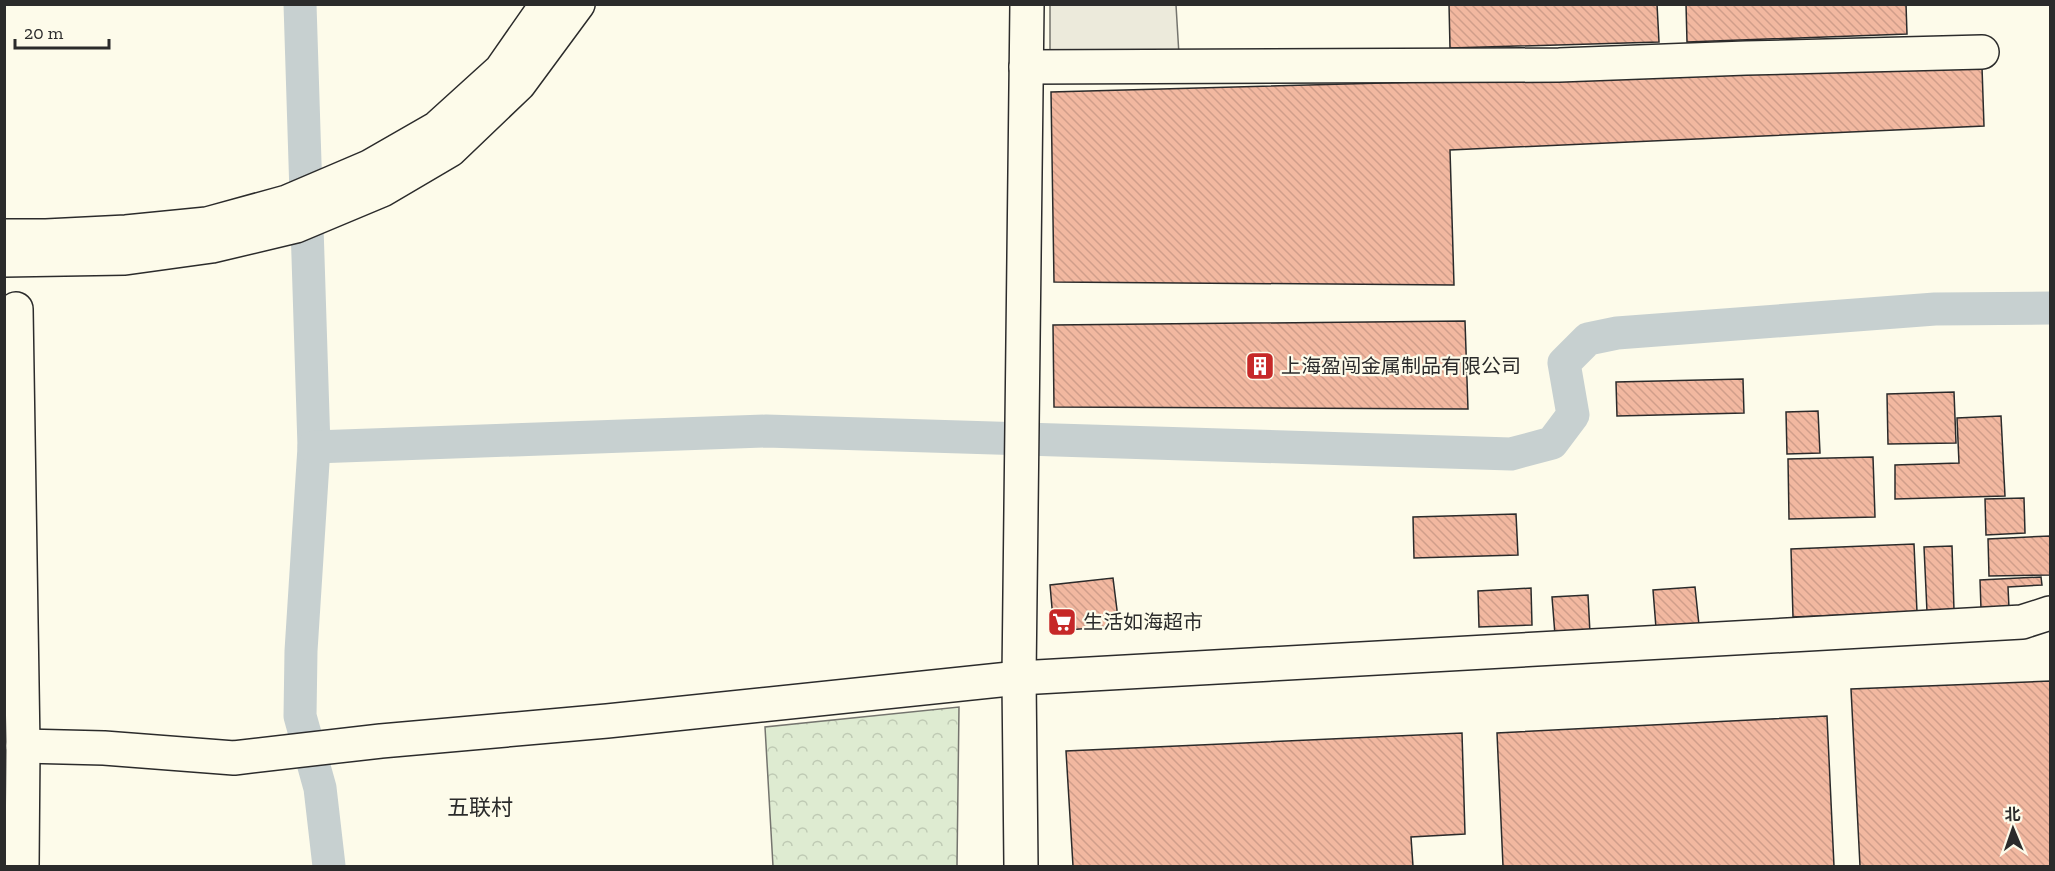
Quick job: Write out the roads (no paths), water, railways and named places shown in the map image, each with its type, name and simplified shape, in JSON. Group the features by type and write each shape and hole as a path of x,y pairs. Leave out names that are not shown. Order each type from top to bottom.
{"main road":[{"path":"4,260 125,258 212,246 296,226 376,178 453,114 501,70 547,4"},
{"path":"4,236 126,232 207,224 376,178 450,150 519,84 578,4"},
{"path":"1021,867 1019,678 1027,4"},
{"path":"1026,67 1559,65 1982,52"},
{"path":"16,309 23,746 22,867"},
{"path":"23,746 104,748 234,758 381,741 607,721 1019,678 2022,622 2050,613"}],"waterway":[{"path":"300,4 314,447 301,651 300,716 320,788 329,866"},
{"path":"314,447 766,431 1511,454 1552,443 1573,415 1564,363 1588,339 1617,333 1935,309 2050,308"}],"place":[{"name":"上海盈闯金属制品有限公司","path":"1260,366"},
{"name":"生活如海超市","path":"1062,622"}],"district":[{"name":"五联村","path":"480,807"}]}
